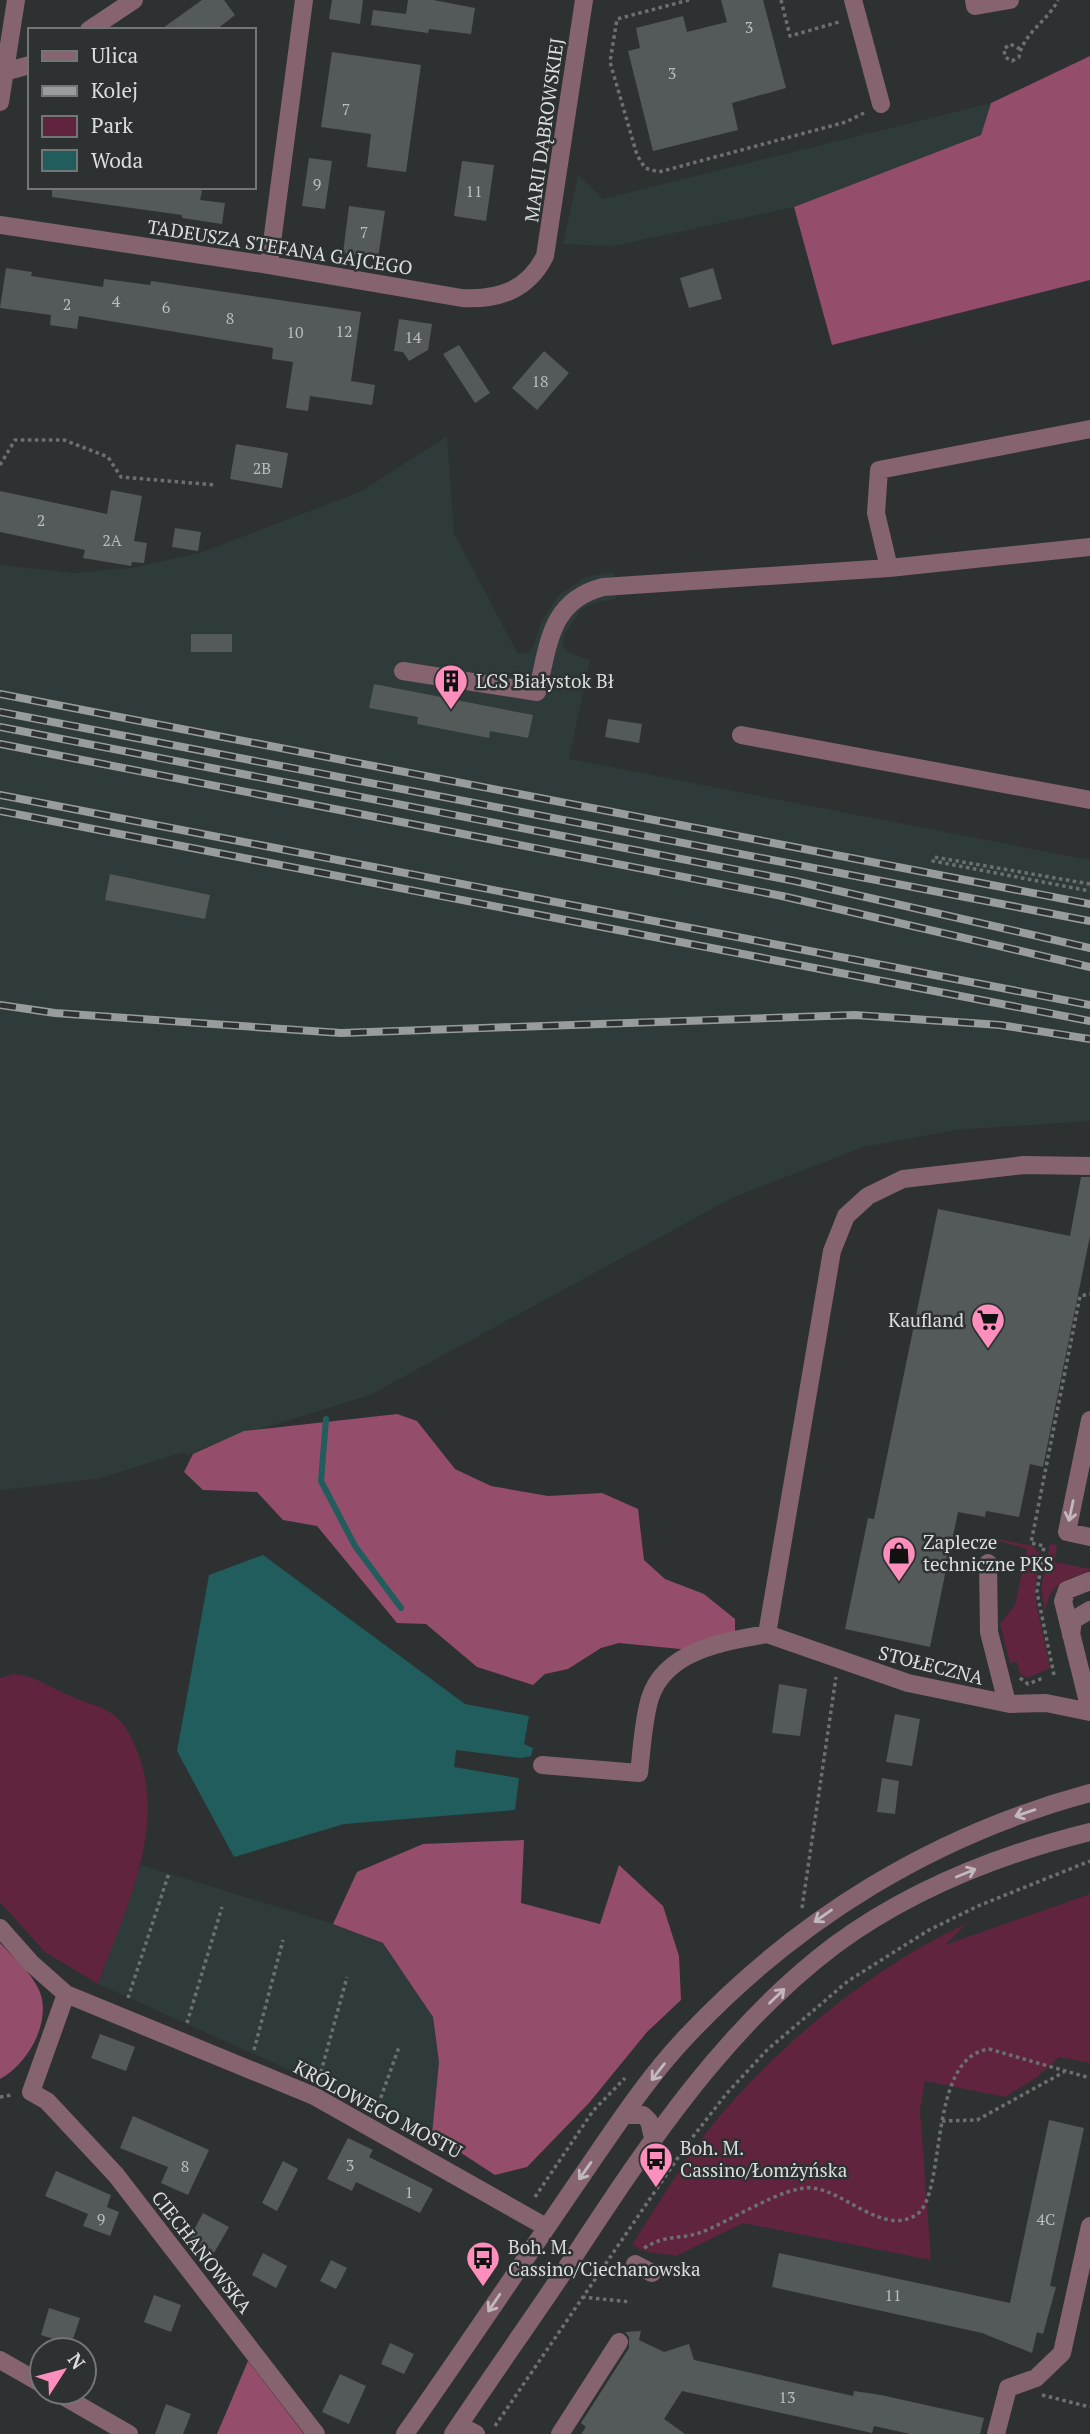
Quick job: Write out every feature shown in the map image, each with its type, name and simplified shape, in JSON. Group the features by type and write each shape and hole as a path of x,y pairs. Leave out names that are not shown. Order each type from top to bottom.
{"street":[{"path":"0,102 2,73 16,0"},
{"path":"92,28 134,0"},
{"path":"269,265 304,0"},
{"name":"MARII DĄBROWSKIEJ","path":"541,265 549,239 584,0"},
{"path":"974,0 975,6 1010,0"},
{"path":"855,9 881,104"},
{"path":"2,73 28,66"},
{"name":"TADEUSZA STEFANA GAJCEGO","path":"0,225 479,299 510,292 524,285 541,265"},
{"path":"889,568 876,513 879,470 1090,429"},
{"path":"403,671 537,692 556,620 569,603 595,589 889,568 1090,547"},
{"path":"741,736 1090,800"},
{"path":"542,1765 639,1773 650,1696 671,1666 713,1643 767,1634 832,1251 846,1216 868,1196 903,1179 1024,1165 1090,1166"},
{"path":"1090,1420 1067,1532 1090,1537"},
{"path":"988,1563 989,1632 1007,1703"},
{"path":"1090,1581 1067,1590 1063,1601 1072,1628 1090,1711"},
{"path":"1072,1628 1077,1607 1090,1596"},
{"path":"1072,1628 1090,1610"},
{"name":"STOŁECZNA","path":"767,1634 838,1661 908,1683 1007,1703 1046,1703 1090,1711"},
{"path":"405,2434 624,2115 685,2037 759,1966 818,1920 869,1886 948,1843 1009,1818 1090,1793"},
{"path":"476,2434 456,2430 653,2138 728,2044 803,1972 854,1932 948,1880 1035,1847 1090,1832"},
{"name":"KRÓLOWEGO MOSTU","path":"0,1928 31,1963 66,1994 314,2096 547,2227"},
{"name":"CIECHANOWSKA","path":"66,1994 31,2092 47,2101 116,2175 316,2434"},
{"path":"624,2115 643,2115 649,2121 653,2138"},
{"path":"996,2434 1008,2388 1036,2378 1062,2353 1090,2226"},
{"path":"638,2257 652,2273"},
{"path":"560,2434 619,2342"},
{"path":"0,2360 28,2376"},
{"path":"80,2406 129,2434"}],"path":[{"path":"659,0 660,8"},
{"path":"689,0 617,19 610,62 637,156 645,168 659,172 846,122 881,104"},
{"path":"781,0 790,36 855,9"},
{"path":"1020,49 1010,44 1004,49 1005,57 1016,60 1020,49 1036,26 1051,15 1058,0"},
{"path":"0,465 15,440 64,440 108,457 121,477 216,485"},
{"path":"1090,884 934,857 933,861 1090,891"},
{"path":"1054,1675 1037,1592 1044,1546 1031,1543 1080,1296 1090,1294"},
{"path":"802,1908 838,1661"},
{"path":"490,2434 704,2123 743,2076 800,2019 848,1981 929,1930 978,1906 1090,1861"},
{"path":"122,2019 169,1873"},
{"path":"181,2042 222,1907"},
{"path":"249,2068 283,1940"},
{"path":"314,2096 347,1977"},
{"path":"370,2127 399,2047"},
{"path":"638,2257 661,2238 694,2235 727,2222 791,2188 828,2191 882,2218 903,2221 919,2214 927,2200 942,2120 955,2077 962,2062 975,2051 989,2049 1090,2078"},
{"path":"942,2120 977,2120 1064,2071"},
{"path":"582,2297 631,2302"},
{"path":"1018,2385 1047,2397 1090,2407"}],"shaded area":[{"path":"1090,56 1090,280 832,345 794,207 981,135 991,103"},
{"path":"991,103 981,135 794,207 614,246 563,244 578,175 603,199"},
{"path":"447,436 454,533 518,654 527,653 533,648 542,620 558,596 586,577 614,572 616,599 597,602 582,609 565,633 563,645 567,652 590,660 569,759 1090,860 1090,1121 956,1130 863,1147 732,1198 370,1395 222,1441 186,1456 184,1452 97,1479 0,1490 0,565 74,573 131,568 200,553 362,491"},
{"path":"397,1414 417,1421 455,1469 491,1486 548,1496 602,1493 638,1509 644,1560 665,1579 704,1594 735,1619 735,1638 721,1653 619,1643 601,1648 568,1669 545,1674 533,1685 477,1667 426,1624 397,1623 317,1526 283,1520 257,1492 203,1490 184,1472 193,1454 244,1431"},
{"path":"524,1840 521,1903 600,1924 619,1865 663,1906 679,1956 681,2000 647,2032 589,2103 527,2167 495,2175 432,2134 439,2062 433,2017 383,1943 333,1924 357,1872 423,1844"},
{"path":"141,1865 333,1924 383,1943 433,2017 439,2062 432,2134 98,1984"},
{"path":"0,1943 36,1983 43,2015 35,2041 28,2053 0,2079"},
{"path":"248,2361 304,2434 217,2434"}],"green space":[{"path":"982,1536 1033,1546 1039,1553 1035,1597 1050,1668 1027,1678 1020,1674 1017,1662 1010,1663 1000,1624 1015,1605 1027,1549"},
{"path":"1050,1544 1057,1545 1055,1562 1090,1569 1090,1572 1059,1584 1050,1595 1045,1614 1041,1588"},
{"path":"14,1674 37,1680 112,1714 132,1738 146,1782 148,1811 139,1870 98,1984 45,1952 0,1902 0,1678"},
{"path":"1090,1894 1090,2063 1059,2057 1036,2078 1005,2097 925,2081 920,2110 931,2260 743,2223 676,2256 636,2247 633,2243 711,2126 750,2082 806,2029 836,2005 899,1960 967,1923 945,1945"}],"water":[{"path":"263,1555 465,1704 529,1716 524,1744 533,1748 531,1756 521,1758 456,1750 454,1767 519,1778 515,1810 344,1824 234,1857 177,1751 209,1575"}],"building":[{"path":"202,0 224,0 235,15 219,28 163,28"},
{"path":"332,0 363,0 360,24 329,19"},
{"path":"408,0 433,0 475,8 471,34 429,29 428,33 371,25 373,10 406,14"},
{"path":"721,0 763,0 786,88 732,103 738,130 653,151 628,51 640,48 636,28 683,16 687,32 727,22"},
{"path":"332,52 421,65 406,172 367,167 371,134 321,127"},
{"path":"309,158 332,161 325,209 302,206"},
{"path":"462,161 494,165 486,221 454,216"},
{"path":"52,189 200,189 202,191 200,200 225,203 222,224 182,218 182,215 52,197"},
{"path":"349,206 385,211 378,258 343,253"},
{"path":"6,268 32,272 31,276 103,287 104,279 150,285 151,281 361,312 351,381 375,385 372,405 310,396 308,411 286,408 293,362 272,359 273,348 79,316 77,329 50,325 51,315 0,308"},
{"path":"713,268 722,299 689,308 680,278"},
{"path":"399,319 432,324 428,350 409,361 403,352 394,351"},
{"path":"459,345 490,393 475,403 443,354"},
{"path":"544,351 569,373 537,410 512,388"},
{"path":"236,444 288,453 282,488 230,479"},
{"path":"111,490 142,496 134,541 147,543 144,563 132,562 131,566 83,558 85,550 0,532 0,491 107,514"},
{"path":"175,528 201,532 198,551 172,547"},
{"path":"191,634 232,634 232,652 191,652"},
{"name":"LCS Białystok Bł","path":"374,684 533,715 528,738 490,731 489,738 417,724 418,717 369,708"},
{"path":"608,719 642,724 639,743 605,737"},
{"path":"110,874 210,895 205,919 105,900"},
{"name":"Kaufland","path":"1081,1177 1090,1177 1090,1236 1043,1467 1030,1464 1019,1517 986,1511 985,1517 958,1512 930,1647 845,1629 868,1518 874,1519 938,1209 1070,1236"},
{"path":"779,1684 807,1689 800,1736 772,1733"},
{"path":"895,1714 920,1719 912,1766 886,1762"},
{"path":"882,1778 899,1781 895,1814 877,1812"},
{"path":"100,2034 135,2047 126,2071 91,2058"},
{"path":"133,2116 209,2150 188,2195 161,2183 168,2167 120,2148"},
{"path":"1049,2120 1084,2128 1050,2286 1056,2287 1043,2334 1037,2332 1032,2353 982,2333 772,2287 779,2253 1010,2303"},
{"path":"348,2138 373,2150 369,2157 433,2189 420,2213 356,2182 352,2191 327,2179"},
{"path":"283,2161 298,2169 277,2211 262,2203"},
{"path":"56,2171 111,2195 107,2207 119,2212 110,2236 83,2226 88,2214 45,2196"},
{"path":"203,2213 229,2227 214,2253 189,2239"},
{"path":"263,2253 287,2266 276,2288 252,2275"},
{"path":"331,2260 347,2268 336,2289 320,2281"},
{"path":"154,2295 181,2305 171,2332 144,2322"},
{"path":"49,2308 80,2318 74,2336 41,2335"},
{"path":"641,2331 639,2340 664,2352 689,2344 694,2360 853,2396 854,2391 881,2395 984,2418 980,2434 910,2434 874,2426 872,2433 682,2391 664,2419 685,2434 581,2434 586,2427 581,2423 629,2348 629,2337 625,2332"},
{"path":"390,2343 414,2354 404,2374 381,2364"},
{"path":"340,2374 366,2386 349,2424 322,2412"},
{"path":"166,2404 191,2414 183,2434 155,2434"}],"waterway":[{"path":"326,1419 321,1481 355,1546 401,1608"}],"railway":[{"path":"0,694 1090,904"},
{"path":"0,712 1090,921"},
{"path":"0,727 795,881 1090,948"},
{"path":"0,744 782,896 1090,967"},
{"path":"0,795 1090,1005"},
{"path":"0,811 1090,1021"},
{"path":"0,1005 55,1013 341,1033 855,1015 1000,1025 1090,1039"}],"place":[{"name":"LCS Białystok Bł","path":"451,711"},
{"name":"Kaufland","path":"988,1350"},
{"name":"Zaplecze techniczne PKS","path":"899,1583"},
{"name":"Boh. M. Cassino/Łomżyńska","path":"656,2189"},
{"name":"Boh. M. Cassino/Ciechanowska","path":"483,2288"}]}
